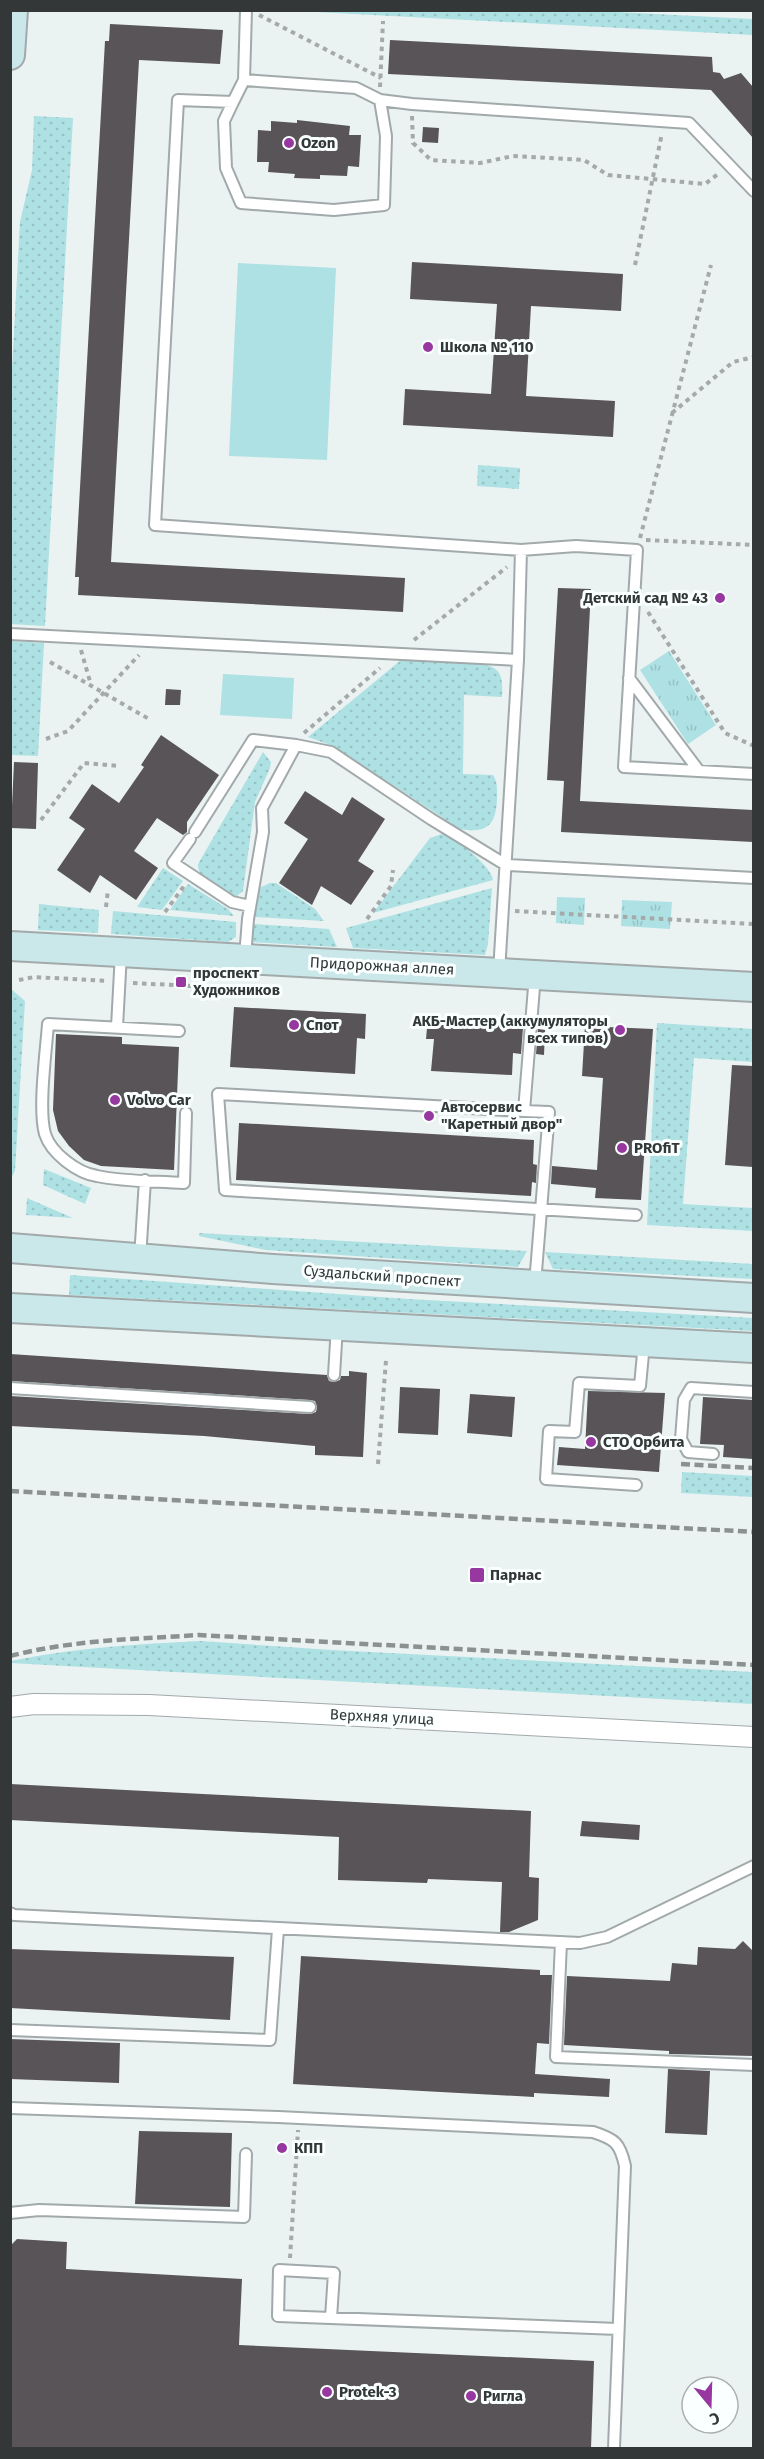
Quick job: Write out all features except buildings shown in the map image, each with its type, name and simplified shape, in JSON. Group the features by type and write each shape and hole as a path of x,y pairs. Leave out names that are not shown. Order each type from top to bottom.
{"main road":[{"path":"10,55 13,10"},
{"name":"Придорожная аллея","path":"10,946 753,987"},
{"name":"Суздальский проспект","path":"10,1248 535,1287 753,1299"},
{"path":"10,1308 753,1348"}],"street":[{"name":"Верхняя улица","path":"10,1707 34,1704 149,1705 753,1737"}],"lane":[{"path":"246,10 244,80 224,121 226,168 241,203 334,210 384,205 386,135 380,100"},
{"path":"244,80 356,88 380,100 412,104 688,123 753,191"},
{"path":"233,102 178,100 155,525 521,550 576,546 637,550 624,767 753,774"},
{"path":"499,973 518,660 521,550"},
{"path":"10,634 518,660"},
{"path":"629,678 699,771"},
{"path":"250,906 232,902 173,863 253,740 331,752 430,819 506,865 753,878"},
{"path":"245,959 250,906 263,832 262,808 296,745"},
{"path":"117,1027 121,952"},
{"path":"524,1111 536,975"},
{"path":"179,1031 48,1024 42,1118 45,1136 56,1151 71,1165 95,1176 184,1184 186,1113"},
{"path":"535,1287 542,1209 549,1112 218,1094 225,1190 542,1209 636,1215"},
{"path":"140,1258 145,1180"},
{"path":"334,1375 337,1326"},
{"path":"636,1485 546,1479 549,1431 575,1432 579,1383 640,1386 644,1342"},
{"path":"10,1388 310,1407"},
{"path":"713,1454 688,1452 681,1439 684,1400 691,1388 753,1392"},
{"path":"12,1916 580,1943 607,1937 753,1866"},
{"path":"10,2030 270,2040 278,1929"},
{"path":"561,1942 556,2057 753,2065"},
{"path":"10,2108 299,2118 593,2132 616,2142 622,2152 625,2166 614,2448"},
{"path":"10,2213 39,2210 244,2217 246,2154"},
{"path":"331,2318 333,2273 279,2270 278,2316 618,2329"}],"path":[{"path":"259,15 381,78"},
{"path":"380,100 383,21"},
{"path":"412,104 413,143 431,160 480,163 513,156 584,160 608,175 705,184 730,166"},
{"path":"635,265 665,122"},
{"path":"711,265 639,539 753,545"},
{"path":"672,413 733,362 753,357"},
{"path":"634,591 725,733 753,746"},
{"path":"78,638 91,685"},
{"path":"46,739 68,731 152,641"},
{"path":"50,662 149,719"},
{"path":"41,820 84,763 120,766"},
{"path":"367,919 391,886 393,870"},
{"path":"165,912 192,875"},
{"path":"106,907 108,890"},
{"path":"503,910 753,924"},
{"path":"378,1464 386,1360"},
{"path":"290,2270 299,2118"}],"green space":[{"path":"297,11 598,11 753,19 753,35"},
{"path":"34,116 73,118 45,626 10,624 11,387 20,222 32,170"},
{"path":"238,263 336,268 327,460 229,456"},
{"path":"478,465 520,468 519,489 477,486"},
{"path":"10,641 44,643 38,756 11,755"},
{"path":"669,651 716,725 688,744 640,670"},
{"path":"401,660 480,663 493,667 500,674 502,697 464,695 463,774 493,775 496,784 495,815 488,826 483,829 460,829 333,746 308,737"},
{"path":"223,674 294,678 292,719 220,715"},
{"path":"263,752 271,762 270,768 255,802 243,891 237,896 232,896 205,879 201,875 198,864"},
{"path":"442,834 480,860 493,880 373,913 430,838"},
{"path":"163,868 183,881 162,910 137,907"},
{"path":"270,883 276,883 315,909 324,921 255,917 259,890"},
{"path":"188,884 228,909 234,916 170,910"},
{"path":"492,888 488,944 485,955 353,948 346,928"},
{"path":"557,897 585,898 584,925 556,923"},
{"path":"622,900 672,902 670,929 621,926"},
{"path":"39,904 99,910 98,933 38,930"},
{"path":"113,911 236,922 236,937 228,942 111,934"},
{"path":"254,924 329,929 337,947 251,942"},
{"path":"10,988 25,1001 15,1171 11,1178"},
{"path":"657,1023 753,1029 753,1062 694,1058 683,1204 753,1208 753,1231 647,1225"},
{"path":"44,1169 91,1188 85,1204 43,1185"},
{"path":"27,1198 73,1218 26,1215"},
{"path":"199,1233 527,1251 518,1267 266,1250 199,1236"},
{"path":"545,1252 753,1264 753,1279 553,1269"},
{"path":"70,1275 408,1299 753,1318 753,1331 69,1295"},
{"path":"682,1472 753,1476 753,1497 681,1493"},
{"path":"201,1641 753,1672 753,1704 11,1663 11,1661 81,1650"}],"railway":[{"path":"681,1464 754,1468"},
{"path":"10,1491 754,1532"},
{"path":"10,1656 80,1643 199,1635 754,1665"}],"place":[{"name":"Ozon","path":"289,143"},
{"name":"Школа № 110","path":"428,347"},
{"name":"Детский сад № 43","path":"720,598"},
{"name":"проспект Художников","path":"181,982"},
{"name":"Спот","path":"294,1025"},
{"name":"АКБ-Мастер (аккумуляторы всех типов)","path":"620,1030"},
{"name":"Volvo Car","path":"115,1100"},
{"name":"Автосервис \"Каретный двор\"","path":"429,1116"},
{"name":"PROfiT","path":"622,1148"},
{"name":"СТО Орбита","path":"591,1442"},
{"name":"Парнас","path":"477,1575"},
{"name":"КПП","path":"282,2148"},
{"name":"Protek-3","path":"327,2392"},
{"name":"Ригла","path":"471,2396"}]}
